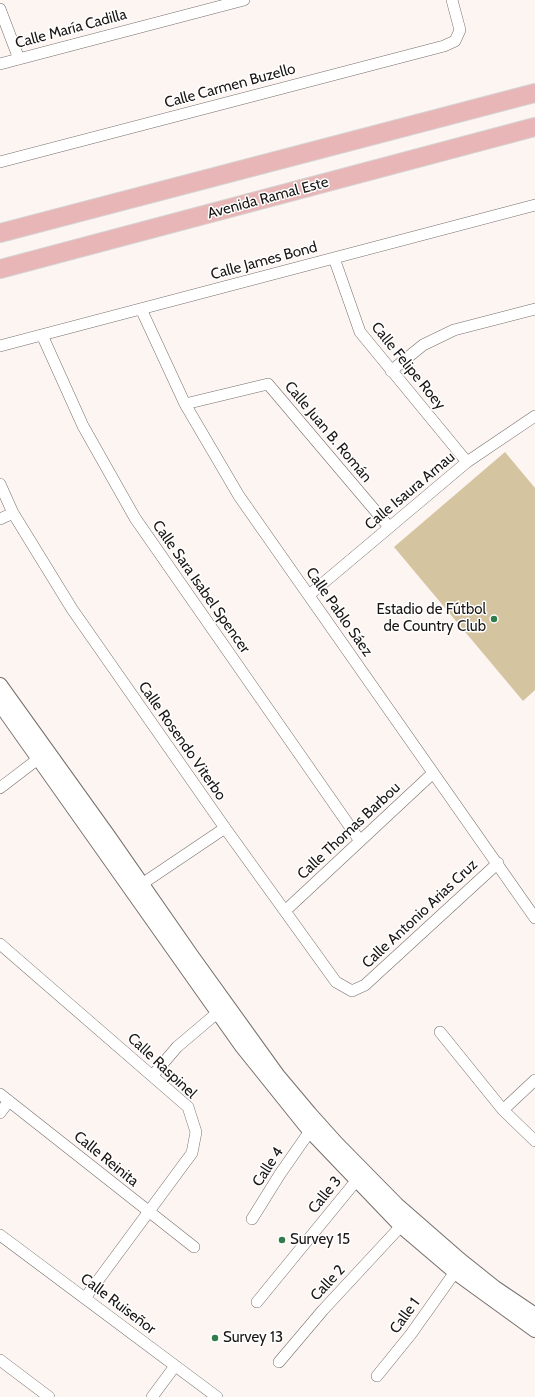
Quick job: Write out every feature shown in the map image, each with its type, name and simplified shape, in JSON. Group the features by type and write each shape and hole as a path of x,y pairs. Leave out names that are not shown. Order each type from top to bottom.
{"main road":[{"path":"0,233 535,93"},
{"name":"Avenida Ramal Este","path":"0,269 535,127"}],"street":[{"name":"Calle María Cadilla","path":"0,64 244,0"},
{"name":"Calle Carmen Buzello","path":"0,162 444,46 454,41 460,30 452,0"},
{"path":"0,9 18,59"},
{"name":"Calle James Bond","path":"0,346 535,205"},
{"name":"Calle Felipe Roey","path":"334,258 360,332 467,462"},
{"name":"Calle Pablo Sáez","path":"141,309 185,404 239,496 433,773 498,863 535,918"},
{"path":"391,370 423,345 454,330 535,309"},
{"name":"Calle Sara Isabel Spencer","path":"42,335 83,426 134,518 360,841"},
{"name":"Calle Juan B. Román","path":"185,404 268,384 389,527"},
{"name":"Calle Isaura Arnau","path":"309,595 467,462 535,416"},
{"name":"Calle Rosendo Viterbo","path":"0,484 13,513 72,610 225,828 336,982 352,991 362,986"},
{"path":"0,519 13,513"},
{"path":"0,686 137,887 222,1008 278,1076 336,1143 397,1205 460,1260 535,1316"},
{"path":"0,704 38,759 137,887"},
{"path":"0,788 38,759"},
{"name":"Calle Thomas Barbou","path":"285,911 433,773"},
{"path":"137,887 225,828"},
{"name":"Calle Antonio Arias Cruz","path":"362,986 498,863"},
{"name":"Calle Raspinel","path":"0,944 153,1075 188,1107 196,1132 192,1153 85,1298"},
{"path":"153,1075 177,1046 222,1008"},
{"path":"222,1008 250,1056 310,1131 356,1181 401,1226 455,1272 535,1330"},
{"path":"440,1032 503,1110 535,1141"},
{"path":"503,1110 535,1080"},
{"name":"Calle Reinita","path":"0,1094 194,1247"},
{"path":"0,1113 9,1101"},
{"name":"Calle 4","path":"252,1219 280,1174 310,1131"},
{"name":"Calle 3","path":"256,1302 356,1181"},
{"name":"Calle 2","path":"279,1362 323,1310 401,1226"},
{"name":"Calle Ruiseñor","path":"0,1234 217,1397"},
{"name":"Calle 1","path":"377,1376 411,1334 455,1272"},
{"path":"0,1360 49,1397"},
{"path":"152,1397 175,1366"}],"shaded area":[{"name":"Estadio de Fútbol de Country Club","path":"505,452 535,488 535,690 523,701 394,547"}],"place":[{"name":"Estadio de Fútbol de Country Club","path":"494,619"},
{"name":"Survey 15","path":"282,1240"},
{"name":"Survey 13","path":"215,1338"}]}
